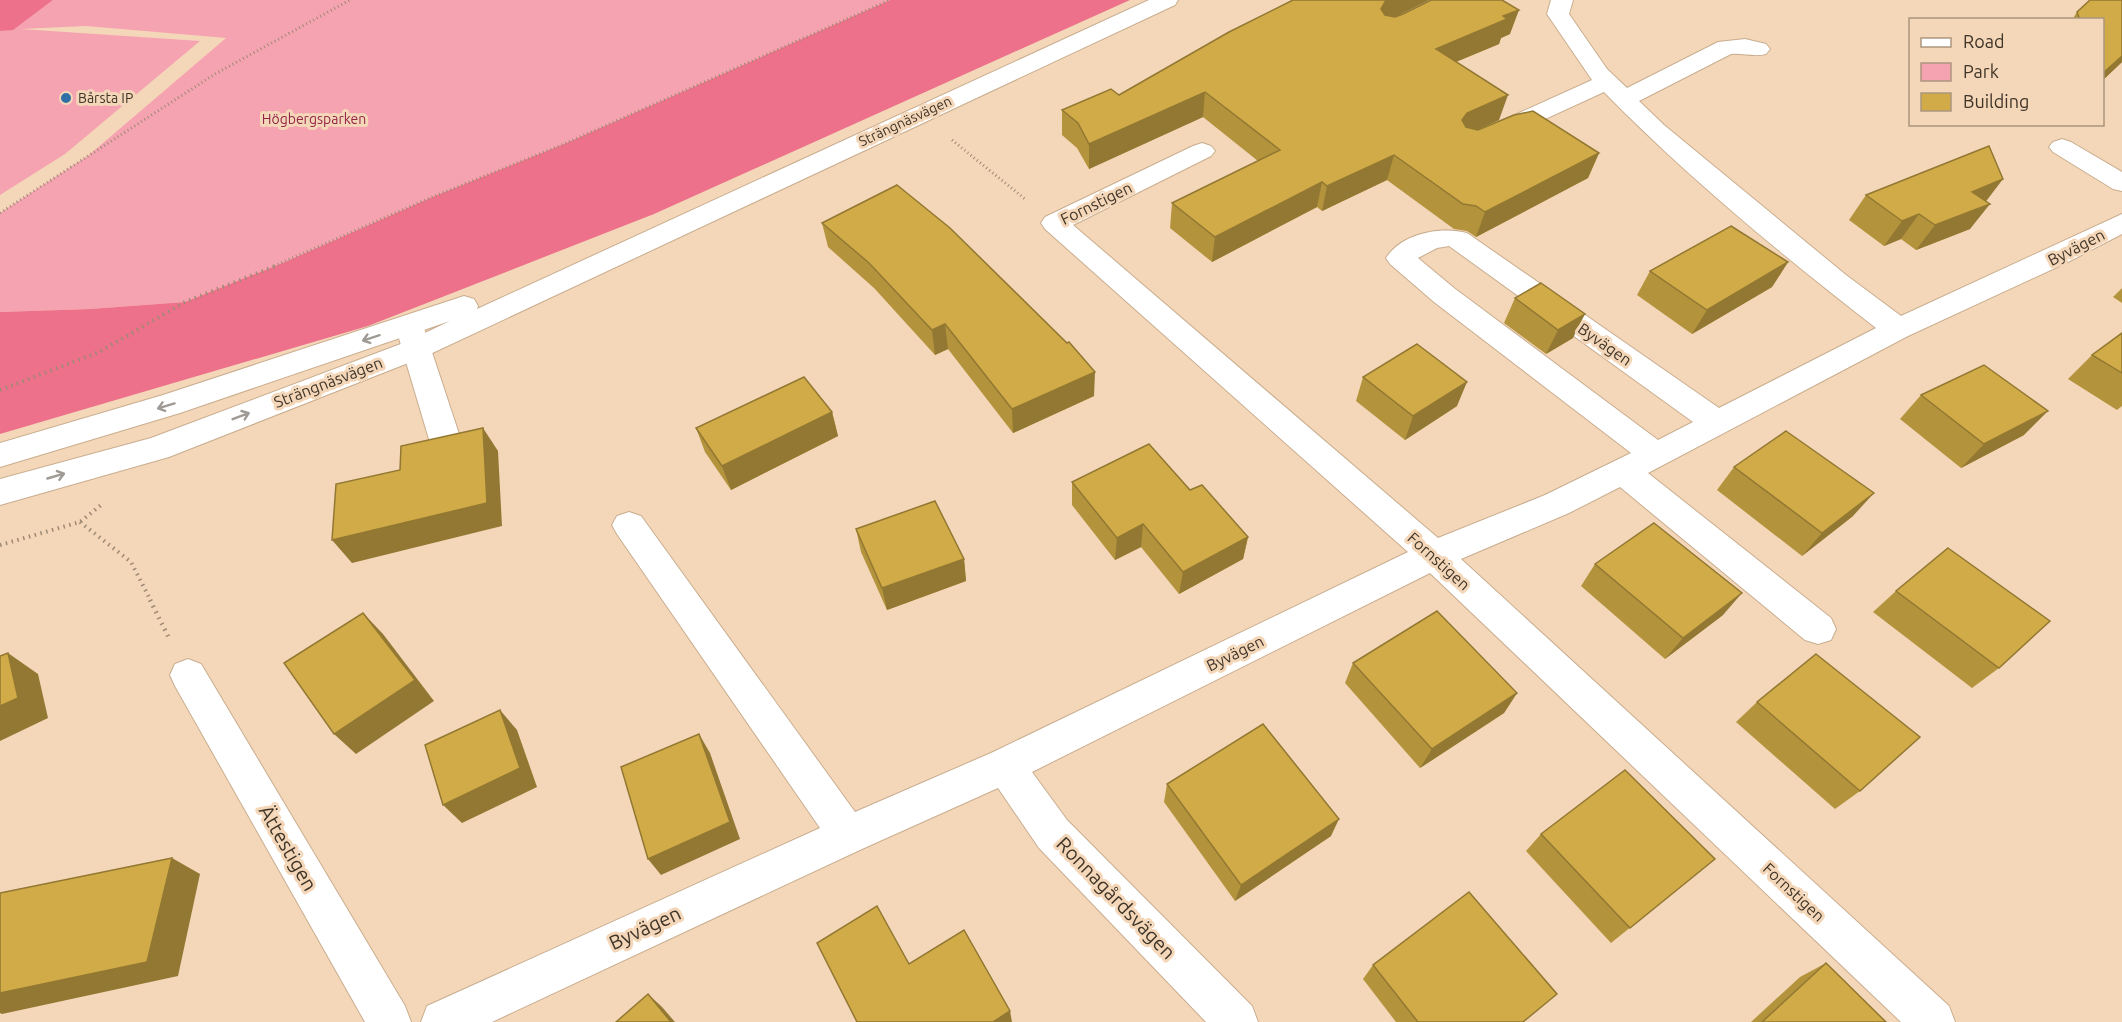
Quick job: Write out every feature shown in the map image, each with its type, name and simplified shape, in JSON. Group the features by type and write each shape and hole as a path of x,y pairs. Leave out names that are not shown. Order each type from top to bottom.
{"street":[{"name":"Strängnäsvägen","path":"0,492 158,448 413,337 644,242 1167,0"},
{"path":"1558,0 1558,14 1616,90 1655,130 1836,282 1898,329"},
{"path":"1480,140 1726,47 1744,46 1758,49"},
{"path":"2062,147 2122,183"},
{"name":"Fornstigen","path":"1202,151 1054,223 1434,555 1933,1022"},
{"name":"Byvägen","path":"443,1022 848,835 1005,766 1434,555 1557,504 1898,329 2058,256 2122,223"},
{"name":"Byvägen","path":"1656,455 1444,295 1400,258 1442,237 1450,236 1457,239 1717,423"},
{"name":"Strängnäsvägen","path":"0,455 413,337"},
{"path":"413,337 447,446"},
{"path":"1623,471 1818,629"},
{"path":"629,525 848,835"},
{"name":"Ättestigen","path":"188,675 388,1022"},
{"name":"Ronnagårdsvägen","path":"1005,766 1053,834 1236,1022"}],"path":[{"path":"0,213 226,68 307,21 350,0"},
{"path":"0,390 99,352 185,302 564,144 890,0"},
{"path":"946,135 1054,223"},
{"path":"80,522 131,562 188,675"}],"green space":[{"name":"Högbergsparken","path":"53,0 890,0 564,144 185,302 90,309 0,312 0,213 89,155 226,38 86,26 21,29 200,41 65,154 0,195 0,31 13,29"}],"shaded area":[{"path":"0,0 53,0 13,30 0,31"},
{"path":"890,0 1130,0 654,214 368,326 0,434 0,312 90,309 185,302 564,144"}],"building":[{"path":"1293,0 1386,0 1381,9 1385,15 1395,17 1431,0 1502,0 1519,10 1503,16 1507,19 1436,49 1508,95 1467,113 1462,120 1466,127 1478,130 1514,115 1533,111 1599,153 1485,212 1476,206 1463,204 1394,155 1327,186 1322,182 1215,237 1172,203 1280,150 1205,92 1089,144 1078,123 1062,110 1111,89 1119,95 1229,32"},
{"path":"2090,0 2122,0 2122,56 2104,72 2104,18 2079,18 2077,12"},
{"path":"1989,146 2003,179 1972,192 1990,204 1935,225 1919,214 1902,221 1866,195"},
{"path":"897,185 950,228 1067,343 1069,342 1095,372 1012,409 945,324 932,330 869,263 822,223"},
{"path":"1731,226 1788,262 1707,310 1650,271"},
{"path":"1541,283 1585,314 1558,330 1515,298"},
{"path":"2122,333 2122,373 2092,355"},
{"path":"1417,344 1467,382 1413,416 1363,377"},
{"path":"1984,365 2048,411 1984,444 1921,395"},
{"path":"804,377 832,412 722,466 696,428"},
{"path":"483,428 487,503 332,540 336,484 400,470 401,446"},
{"path":"1786,431 1874,493 1822,533 1734,467"},
{"path":"1149,444 1190,490 1202,485 1248,537 1183,572 1143,524 1117,538 1072,482"},
{"path":"935,501 964,559 882,588 856,529"},
{"path":"1654,523 1742,593 1683,638 1595,564"},
{"path":"1948,548 2050,621 1999,668 1896,591"},
{"path":"1437,611 1517,693 1432,749 1353,663"},
{"path":"363,613 415,680 334,734 284,663"},
{"path":"8,653 18,698 0,706 0,656"},
{"path":"1816,654 1920,737 1860,791 1757,702"},
{"path":"500,710 520,768 443,805 425,745"},
{"path":"1263,724 1339,819 1241,885 1167,784"},
{"path":"699,734 730,822 648,859 621,767"},
{"path":"1625,770 1715,859 1630,928 1541,834"},
{"path":"172,858 147,962 0,993 0,893"},
{"path":"1469,892 1557,994 1523,1022 1418,1022 1373,965"},
{"path":"877,906 909,964 964,930 1010,1011 993,1022 857,1022 817,943"},
{"path":"1826,963 1886,1022 1762,1022"},
{"path":"648,994 671,1022 616,1022"}],"place":[{"name":"Bårsta IP","path":"66,98"}]}
